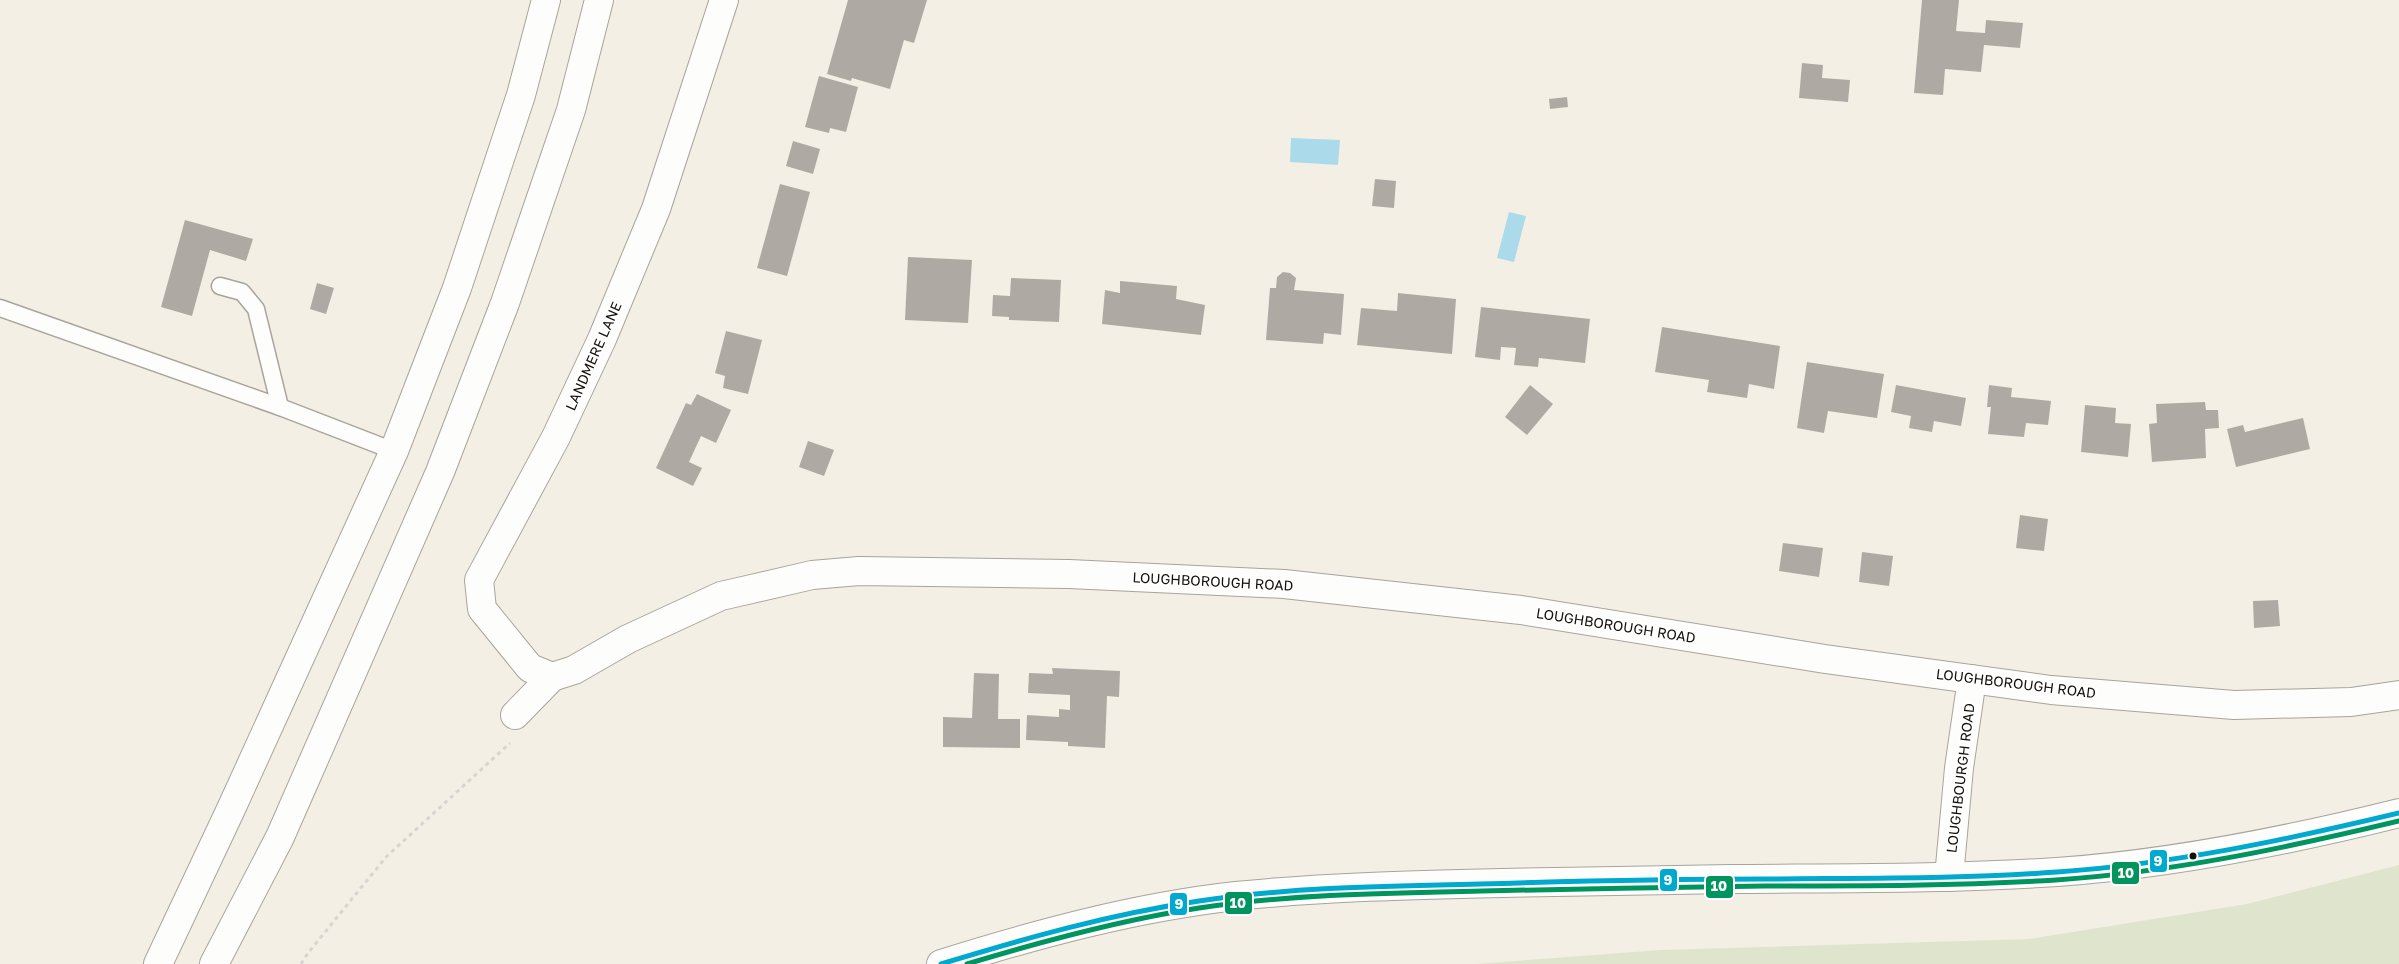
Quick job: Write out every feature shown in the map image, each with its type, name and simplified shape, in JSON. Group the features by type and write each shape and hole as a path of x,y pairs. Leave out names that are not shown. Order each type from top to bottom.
{"main road":[{"path":"158,964 231,809 394,450 457,288 521,95 546,0"},
{"path":"214,964 280,837 440,472 505,303 571,110 598,0"},
{"name":"LANDMERE LANE","path":"552,677 530,668 482,609 479,580 556,437 602,339 656,209 724,0"},
{"name":"LOUGHBOROUGH ROAD","path":"552,677 574,670 628,639 721,596 830,573 859,571 1062,574 1284,584 1520,610 1815,657 2051,690 2234,705 2351,702 2399,694"},
{"path":"515,715 552,677"},
{"name":"LOUGHBOURGH ROAD","path":"1949,876 1958,768 1972,679"},
{"path":"941,964 1020,939 1124,915 1234,896 1374,886 1949,876 2059,872 2161,860 2259,845 2332,830 2399,813"}],"lane":[{"path":"220,286 242,292 256,309 280,407"},
{"path":"0,308 280,407 394,450"}],"path":[{"path":"301,964 386,857 511,742"}],"green space":[{"path":"2399,865 2399,964 1476,964 1661,950 2029,939 2247,904"}],"water":[{"path":"1291,138 1340,140 1338,165 1290,162"},
{"path":"1509,212 1526,216 1514,262 1497,258"}],"building":[{"path":"848,0 927,0 914,43 904,40 890,89 852,78 851,81 827,74"},
{"path":"1922,0 1959,0 1956,31 1985,33 1986,20 2023,23 2020,48 1984,45 1981,72 1945,69 1943,95 1914,93"},
{"path":"1802,63 1823,65 1822,78 1850,80 1848,102 1799,98"},
{"path":"819,76 858,87 846,132 830,128 829,133 805,127"},
{"path":"1567,97 1568,107 1550,109 1549,99"},
{"path":"793,141 820,149 813,174 786,166"},
{"path":"1375,179 1396,181 1394,208 1372,206"},
{"path":"780,184 810,192 787,276 757,268"},
{"path":"185,220 253,239 246,261 210,250 192,316 161,307"},
{"path":"908,257 972,260 968,323 905,320"},
{"path":"1283,272 1290,273 1296,278 1294,290 1344,294 1341,335 1324,333 1323,344 1266,340 1270,288 1276,288 1277,277"},
{"path":"1011,278 1061,280 1059,322 1009,320 1009,317 992,316 993,295 1010,296"},
{"path":"1120,281 1177,286 1176,299 1205,305 1201,335 1102,324 1105,290 1120,293"},
{"path":"317,283 334,288 326,314 310,309"},
{"path":"1398,293 1456,299 1452,354 1357,345 1361,308 1397,311"},
{"path":"1481,307 1590,319 1585,363 1539,358 1538,367 1514,365 1516,348 1501,347 1500,360 1475,357"},
{"path":"1662,327 1780,346 1774,389 1749,384 1747,398 1707,392 1709,380 1655,372"},
{"path":"726,331 762,340 748,394 723,388 725,376 715,373"},
{"path":"1807,362 1884,374 1877,418 1828,411 1824,433 1797,428"},
{"path":"1530,385 1553,404 1527,435 1505,417"},
{"path":"1896,385 1966,398 1961,426 1934,421 1932,432 1909,428 1911,416 1891,412"},
{"path":"1989,385 2012,388 2011,397 2051,401 2048,425 2026,423 2024,437 1988,434 1991,407 1987,407"},
{"path":"697,394 731,410 716,443 701,436 689,462 702,468 693,486 656,468 686,403 691,405"},
{"path":"2205,402 2206,410 2218,410 2219,428 2205,429 2206,458 2152,462 2149,424 2157,423 2156,404"},
{"path":"2085,405 2116,408 2115,423 2131,424 2128,457 2081,452"},
{"path":"2303,418 2310,449 2236,467 2227,429 2243,425 2245,432"},
{"path":"808,441 834,450 824,476 799,467"},
{"path":"2020,515 2048,519 2044,551 2016,548"},
{"path":"1783,543 1823,548 1819,577 1779,571"},
{"path":"1862,552 1893,556 1889,586 1859,582"},
{"path":"2278,600 2280,626 2254,628 2253,601"},
{"path":"1052,668 1120,671 1119,697 1107,696 1105,748 1068,746 1068,742 1026,740 1027,715 1059,717 1059,709 1070,710 1070,695 1028,693 1029,673 1053,674"},
{"path":"974,673 999,674 998,719 1020,719 1020,748 943,747 943,717 972,718"}],"transit line":[{"name":"9","path":"941,964 1037,936 1101,920 1166,906 1234,896 1374,887 1624,880 1949,877 2057,872 2143,863 2229,850 2399,813"},
{"name":"10","path":"967,964 1053,939 1111,925 1169,913 1234,903 1340,895 1411,893 1910,885 2056,880 2143,871 2229,858 2399,821"}]}
